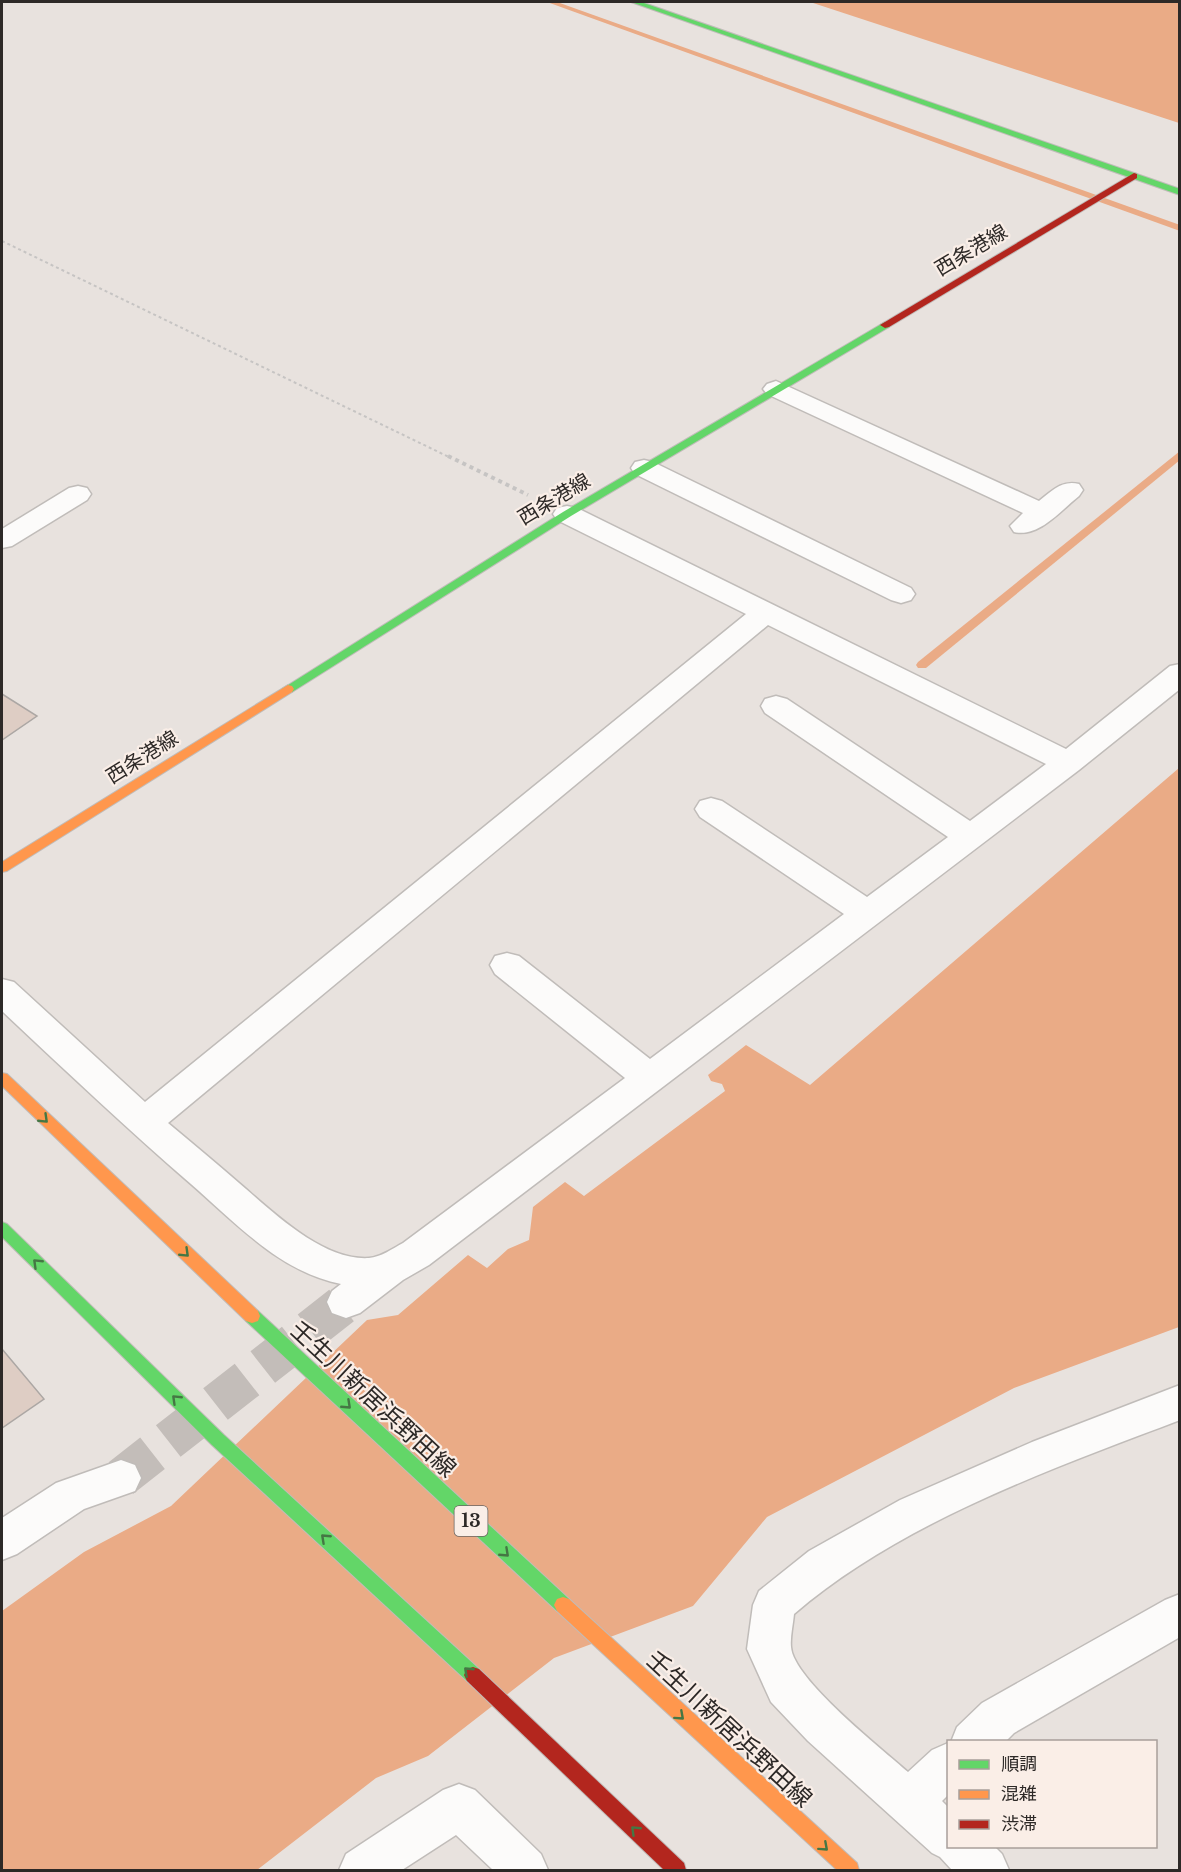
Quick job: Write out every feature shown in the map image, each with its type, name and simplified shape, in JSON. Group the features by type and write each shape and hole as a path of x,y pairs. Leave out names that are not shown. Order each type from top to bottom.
{"main road":[{"path":"635,2 1179,192"},
{"name":"西条港線","path":"2,868 567,514 1134,176"},
{"name":"壬生川新居浜野田線","path":"2,1078 304,1365 637,1676 850,1870"},
{"path":"2,1228 218,1440 511,1710 677,1870"}],"street":[{"path":"776,389 1032,520 1070,490"},
{"path":"644,468 902,593"},
{"path":"2,540 78,495"},
{"path":"567,514 1068,763"},
{"path":"144,1123 766,613"},
{"path":"346,1302 390,1269 416,1254 1068,763 1179,673"},
{"path":"776,706 970,836"},
{"path":"711,809 868,914"},
{"path":"507,965 649,1078"},
{"path":"2,991 144,1123 282,1241 310,1258 337,1268 368,1274 390,1269"},
{"path":"947,1836 824,1726 786,1687 769,1649 774,1605 829,1561 946,1497 1061,1447 1179,1402"},
{"path":"2,1541 70,1496 121,1478"},
{"path":"975,1740 998,1718 1179,1614"},
{"path":"909,1802 947,1766"},
{"path":"362,1870 459,1806 525,1870"},
{"path":"961,1848 986,1870"}],"path":[{"path":"2,241 567,514"}],"shaded area":[{"path":"810,2 1179,2 1179,123"},
{"path":"1179,768 1179,1327 1014,1388 767,1517 693,1606 554,1658 428,1756 376,1778 257,1870 2,1870 2,1611 84,1552 171,1506 367,1320 398,1315 468,1255 487,1268 508,1249 529,1240 533,1207 565,1182 584,1196 725,1091 722,1084 711,1081 708,1075 746,1045 810,1085"}],"building":[{"path":"2,694 37,716 2,740"},
{"path":"2,1349 44,1399 2,1428"}],"waterway":[{"path":"551,2 1180,228"},
{"path":"922,665 1180,454"}],"tunnel":[{"path":"121,1478 346,1302"}],"traffic: fast":[{"path":"635,2 1180,192"},
{"path":"288,689 567,514 885,325"},
{"path":"2,1228 218,1440 473,1675"},
{"path":"252,1316 563,1605"}],"traffic: slow":[{"path":"2,868 288,689"},
{"path":"2,1078 252,1316"},
{"path":"563,1605 850,1870"}],"traffic: jam":[{"path":"885,325 1134,176"},
{"path":"473,1675 677,1870"}]}
